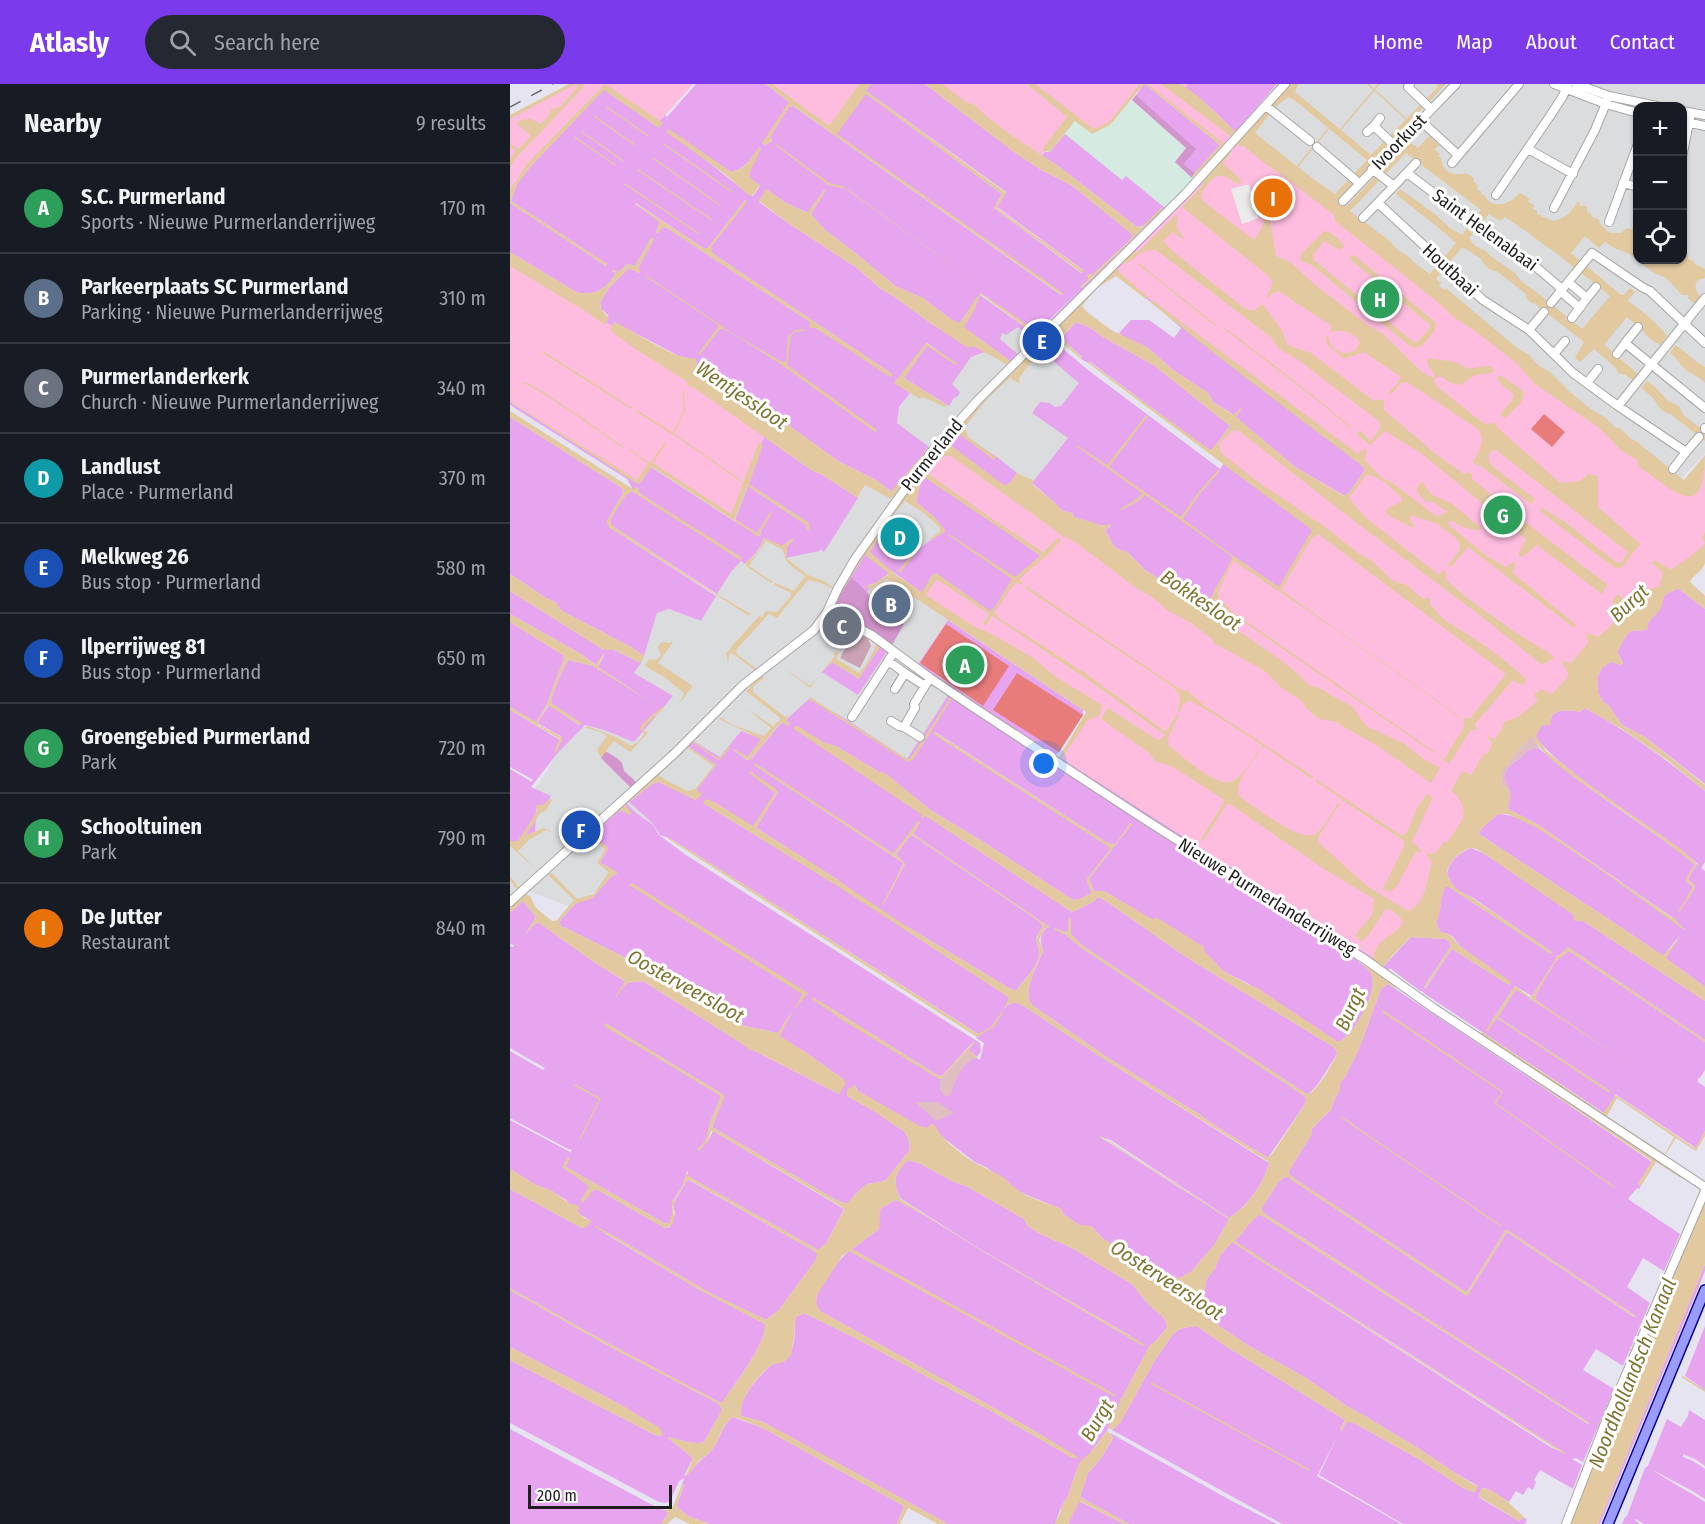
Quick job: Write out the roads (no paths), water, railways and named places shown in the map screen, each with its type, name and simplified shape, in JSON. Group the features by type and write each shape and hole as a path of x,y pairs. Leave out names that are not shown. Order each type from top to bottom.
{"main road":[{"path":"1608,1524 1705,1290"}],"street":[{"name":"Purmerland","path":"510,902 675,753 737,691 810,634 827,612 837,590 861,550 930,453 977,401 1238,137 1269,109 1284,84"},
{"name":"Ivoorkust","path":"1343,201 1355,180 1378,173 1391,143 1420,120 1427,106 1456,84"},
{"path":"1452,163 1519,84"},
{"path":"1554,84 1567,87 1606,105 1633,111"},
{"path":"1576,84 1634,102"},
{"path":"1496,195 1567,87"},
{"path":"1407,88 1427,106"},
{"path":"1554,208 1573,174 1609,96"},
{"path":"1269,109 1355,180"},
{"path":"1687,112 1705,115"},
{"path":"1367,132 1380,118"},
{"path":"1420,120 1458,155"},
{"path":"1687,122 1705,126"},
{"path":"1374,126 1391,143"},
{"path":"1528,149 1573,174"},
{"path":"1609,222 1633,156"},
{"path":"1363,218 1416,163"},
{"path":"1378,173 1394,186"},
{"name":"Saint Helenabaai","path":"1407,173 1564,287 1587,298"},
{"path":"1623,183 1633,186"},
{"name":"Houtbaai","path":"1378,203 1483,300 1529,330 1573,373 1617,406 1686,452"},
{"path":"1551,303 1592,252 1650,291 1705,343"},
{"name":"Saint Helenabaai","path":"1564,287 1580,308"},
{"path":"1572,318 1596,287"},
{"path":"1617,406 1705,298"},
{"path":"1529,330 1544,312"},
{"path":"1617,354 1638,327"},
{"path":"1554,354 1566,340"},
{"path":"1625,343 1705,408"},
{"path":"1587,383 1598,369"},
{"path":"1672,469 1699,437"},
{"name":"Nieuwe Purmerlanderrijweg","path":"827,612 864,631 930,678 1141,817 1379,969 1435,1009 1705,1189"},
{"path":"852,717 894,652"},
{"path":"888,661 925,686"},
{"path":"895,689 905,673"},
{"path":"904,727 915,708 914,704 930,678"},
{"path":"891,721 920,737"},
{"path":"1566,1524 1606,1421 1705,1189"}],"water":[{"path":"569,84 576,84 510,119 510,115"},
{"path":"576,84 583,84 583,88 516,158 510,168 510,160 516,151 510,147 510,144 519,149 531,136 516,123 530,118 540,124 551,110 561,106 578,86"},
{"path":"605,84 663,123 659,128 604,90 531,166 517,184 511,201 607,264 606,266 510,203 510,190 527,164"},
{"path":"766,84 772,84 830,125 859,84 871,84 866,91 1006,193 997,208 1084,271 1082,273 994,208 1002,194 866,94 837,134 1063,293 1062,295 793,106 789,107 770,137 772,141 764,145 762,143 789,102"},
{"path":"925,84 942,84 966,102 975,105 1011,135 1057,165 1137,227 1142,227 1161,208 1163,209 1082,288 1088,280 1088,274 1092,275 1133,235 1074,187 1014,152"},
{"path":"1027,84 1035,84 1094,129 1109,122 1140,84 1148,84 1225,145 1192,178 1220,145 1146,85 1143,85 1110,125 1092,134 1075,121 1050,152 1044,152 1043,148 1067,117"},
{"path":"1161,84 1181,84 1199,97 1242,138 1288,84 1298,84 1295,92 1371,155 1436,89 1438,84 1446,84 1338,199 1347,206 1410,142 1418,148 1429,136 1440,146 1434,149 1440,154 1438,156 1446,170 1453,174 1466,173 1474,178 1477,189 1482,192 1480,194 1492,203 1507,203 1520,193 1530,199 1528,202 1534,205 1533,209 1537,211 1537,214 1554,221 1568,214 1577,202 1580,203 1579,206 1587,206 1587,212 1599,220 1600,224 1610,233 1621,233 1627,228 1633,229 1633,257 1605,242 1599,248 1585,236 1571,253 1621,295 1624,295 1630,288 1635,292 1628,301 1654,321 1667,336 1660,345 1650,339 1627,317 1604,345 1638,374 1632,380 1618,373 1616,368 1594,349 1580,362 1575,358 1584,342 1533,304 1526,298 1527,295 1498,272 1488,269 1480,258 1462,247 1436,279 1441,283 1439,286 1444,290 1446,288 1517,348 1529,355 1539,366 1550,372 1592,410 1605,417 1614,427 1621,429 1684,480 1705,455 1704,477 1699,490 1693,496 1684,496 1638,466 1637,460 1622,451 1599,428 1535,384 1516,363 1451,315 1335,221 1334,215 1244,146 1240,147 1236,139","holes":["1289,97 1367,160 1335,194 1255,133 1284,100","1406,153 1481,210 1462,235 1400,189 1396,194 1456,243 1430,274 1350,211","1489,214 1500,221 1505,217 1551,249 1610,296 1582,329 1522,282 1515,273 1475,246 1469,238"]},
{"path":"669,129 731,172 745,166 759,147 761,149 749,174 751,179 760,185 750,196 725,174 666,132"},
{"path":"776,144 829,183 849,190 982,287 846,189 828,185"},
{"path":"1231,151 1223,163 1242,182 1238,184 1223,176 1216,177 1209,182 1202,193 1203,201 1254,239 1266,218 1270,220 1276,256 1290,262 1367,325 1382,333 1422,372 1434,377 1435,374 1428,366 1428,358 1455,362 1469,369 1492,367 1494,371 1491,373 1476,375 1460,385 1451,383 1440,376 1435,378 1434,382 1479,420 1486,424 1496,423 1497,427 1560,483 1580,481 1588,474 1598,476 1598,507 1640,544 1622,567 1616,569 1540,511 1542,508 1565,522 1617,563 1622,562 1628,552 1497,451 1493,450 1489,454 1492,466 1535,499 1531,504 1481,466 1475,464 1473,461 1482,441 1478,429 1407,382 1401,383 1392,394 1388,393 1401,377 1364,352 1344,359 1327,344 1326,336 1328,336 1337,350 1342,353 1352,352 1360,343 1351,333 1330,332 1332,326 1280,292 1274,292 1266,298 1273,282 1266,274 1182,207 1202,186 1203,181 1218,162"},
{"path":"766,189 786,203 807,213 825,189 811,214 824,229 895,286 923,298 949,318 959,323 981,293 1035,330 1040,331 1036,335 980,295 964,327 1013,363 1008,366 973,346 968,348 759,201"},
{"path":"745,200 747,202 712,246 711,250 715,255 892,374 890,377 816,328 810,328 810,322 667,228 663,227 658,233 656,232 660,222 635,204 703,248 708,248"},
{"path":"1177,214 1176,227 1184,238 1173,232 1163,241 1175,253 1244,308 1254,311 1262,304 1282,330 1287,345 1311,353 1374,401 1381,399 1384,401 1384,410 1436,454 1464,474 1470,472 1472,479 1607,584 1602,594 1537,545 1524,556 1519,557 1526,539 1422,454 1385,431 1370,445 1357,434 1360,430 1371,441 1380,428 1380,422 1301,362 1278,348 1272,338 1156,250 1149,250 1129,262 1119,264 1131,252 1138,252"},
{"path":"1324,231 1335,236 1344,247 1339,250 1324,241 1313,255 1314,260 1410,339 1418,342 1430,325 1351,260 1350,256 1354,255 1434,321 1435,330 1422,346 1413,348 1313,266 1300,260 1301,254"},
{"path":"651,238 654,239 638,268 641,271 639,273 629,268 609,288 600,302 601,309 609,318 605,325 510,266 510,252 576,292 589,293 604,287 612,279 616,273 612,269 619,272 628,264 635,266"},
{"path":"1688,256 1694,264 1705,269 1705,278 1700,279 1696,285 1700,296 1695,304 1688,298 1688,295 1682,295 1666,278 1642,264 1687,264"},
{"name":"Bokkesloot","path":"1117,267 1120,273 1148,297 1146,299 1116,276 1097,288 1082,306 1087,312 1111,330 1147,347 1173,370 1208,393 1213,402 1233,415 1244,406 1236,417 1295,467 1344,496 1349,493 1365,470 1360,464 1150,302 1152,300 1358,454 1365,448 1367,451 1364,459 1382,478 1394,484 1436,516 1448,512 1433,502 1426,502 1417,492 1418,485 1422,482 1431,494 1452,504 1480,527 1478,531 1459,526 1454,521 1448,522 1449,525 1488,557 1506,567 1516,561 1513,573 1576,625 1574,628 1468,547 1451,567 1448,565 1459,551 1460,545 1456,538 1436,523 1412,516 1409,517 1413,528 1388,515 1387,509 1402,501 1401,497 1380,480 1366,475 1349,498 1365,517 1439,575 1444,570 1447,573 1445,579 1467,598 1552,655 1554,658 1542,665 1239,431 1232,431 1219,444 1222,454 1254,479 1371,560 1393,581 1407,585 1423,599 1429,598 1430,605 1444,619 1498,655 1526,679 1521,685 1513,680 1475,724 1477,730 1471,730 1449,764 1442,759 1445,758 1465,725 1464,718 1470,718 1506,674 1318,534 1312,538 1281,590 1459,717 1234,561 1218,593 1219,599 1233,612 1435,752 1231,613 1215,599 1213,605 1224,621 1278,658 1309,685 1322,689 1352,706 1366,726 1405,744 1422,758 1440,768 1431,783 1379,747 1334,721 1316,717 1303,702 1282,688 1265,671 1214,643 1191,623 1167,610 1151,596 1136,588 1072,540 1062,536 951,456 944,456 927,467 925,466 945,442 987,398 1017,369 1015,368 1032,354 1033,359 1019,378 1020,384 1010,378 987,399 965,427 968,437 996,457 994,460 959,434 948,443 1005,486 1017,473 1034,480 1033,485 1063,511 1101,526 1110,524 1105,530 1115,548 1127,552 1145,570 1180,592 1209,601 1232,559 1231,556 1145,495 1140,500 1120,509 1142,493 1076,446 1107,465 1146,415 1148,416 1109,467 1181,517 1197,494 1218,470 1220,471 1199,495 1183,519 1279,587 1312,530 1088,363 1210,450 1230,426 1155,366 1089,327 1076,322 1061,337 1081,359 1052,334"},
{"path":"647,276 734,334 782,362 786,361 788,336 796,330 805,329 791,335 787,365 877,430 875,432 779,363 725,329 720,329 700,355 698,354 718,327 717,324"},
{"path":"614,322 677,355 696,358 698,371 784,418 791,427 838,461 878,481 891,492 930,448 891,499 865,485 858,498 813,471 688,386 686,381 637,350 611,331"},
{"path":"926,343 957,363 956,365 927,346 904,378 947,405 945,407 923,397 920,399 894,383"},
{"path":"1675,345 1705,367 1705,383 1686,370 1670,353"},
{"path":"1500,375 1522,390 1524,395 1520,404 1505,418 1501,416 1501,413 1513,396 1497,378"},
{"path":"1647,381 1668,401 1679,406 1684,416 1705,431 1705,441 1672,415 1661,410 1653,398 1641,388"},
{"path":"510,401 637,480 647,462 651,462 666,441 653,463 731,514 759,442 763,445 749,484 809,523 810,527 808,531 806,530 806,525 748,486 735,519 757,533 771,511 759,537 652,467 639,484 636,483"},
{"path":"510,411 633,489 638,488 639,493 741,557 742,561 631,491 610,520 611,525 713,592 751,614 749,616 609,528 607,521 623,493 622,488 510,417"},
{"name":"Oosterveersloot","path":"924,471 1043,552 1058,538 1061,540 1020,578 1019,580 1023,583 1021,585 1017,582 1011,588 995,611 999,618 1085,673 1166,732 1177,714 1179,715 1168,738 1169,746 1215,779 1229,782 1238,778 1258,751 1242,777 1238,794 1289,829 1299,834 1315,834 1324,825 1338,803 1340,804 1318,837 1318,842 1367,886 1408,911 1414,908 1425,890 1432,862 1426,854 1435,853 1443,843 1448,841 1463,819 1462,803 1451,791 1462,771 1470,775 1483,755 1488,754 1492,743 1487,736 1495,739 1504,722 1518,717 1538,701 1534,695 1541,689 1552,694 1567,678 1569,674 1561,661 1571,663 1589,642 1586,636 1589,633 1598,637 1610,627 1619,614 1612,602 1618,594 1629,605 1641,601 1648,589 1659,587 1663,573 1651,562 1656,561 1671,570 1705,543 1705,563 1690,582 1705,596 1705,609 1679,589 1665,595 1660,610 1648,623 1648,629 1632,631 1625,637 1617,652 1623,664 1610,662 1602,668 1597,677 1598,693 1622,725 1645,737 1705,785 1705,791 1666,759 1622,729 1585,708 1580,712 1564,710 1555,713 1552,715 1551,725 1542,725 1536,736 1546,751 1588,784 1682,850 1698,865 1688,880 1694,884 1695,888 1679,913 1693,887 1686,881 1686,878 1695,865 1649,829 1564,769 1546,754 1532,736 1512,756 1501,773 1502,786 1507,788 1509,798 1506,808 1537,824 1672,918 1676,917 1675,920 1685,929 1539,829 1508,814 1498,814 1481,829 1479,834 1662,955 1681,936 1667,959 1705,987 1705,1001 1583,921 1575,921 1572,914 1485,854 1472,848 1468,849 1460,853 1448,869 1447,873 1451,883 1552,952 1551,954 1449,887 1445,887 1436,922 1440,932 1449,934 1460,946 1511,982 1509,985 1451,950 1425,989 1451,946 1445,939 1411,937 1378,973 1396,987 1388,984 1381,989 1359,1049 1340,1083 1339,1092 1331,1110 1312,1129 1311,1135 1289,1171 1289,1174 1298,1181 1464,1291 1468,1291 1506,1229 1636,1316 1507,1232 1467,1296 1286,1176 1279,1181 1261,1209 1265,1214 1590,1423 1263,1216 1259,1215 1255,1218 1235,1241 1564,1454 1232,1242 1221,1254 1206,1280 1204,1295 1206,1317 1249,1346 1306,1378 1348,1407 1478,1487 1474,1493 1463,1488 1417,1458 1354,1423 1347,1422 1342,1431 1340,1430 1345,1420 1197,1326 1182,1328 1173,1334 1155,1360 1120,1423 1112,1430 1108,1427 1120,1399 1150,1345 1167,1328 1163,1317 1149,1305 1132,1284 1072,1248 1040,1234 1028,1226 1024,1219 968,1187 908,1160 896,1177 900,1199 978,1248 1144,1344 1143,1346 896,1200 881,1208 879,1229 852,1249 1116,1395 1115,1397 849,1251 842,1256 817,1295 816,1302 820,1311 1078,1457 1076,1459 1071,1457 993,1412 804,1313 796,1317 792,1353 786,1361 769,1367 754,1383 743,1403 741,1416 763,1422 948,1524 938,1524 908,1508 900,1524 897,1524 904,1506 763,1428 733,1417 723,1428 712,1450 685,1478 692,1457 668,1438 691,1443 704,1442 722,1410 719,1404 603,1343 510,1290 510,1288 593,1335 719,1402 723,1402 761,1342 765,1324 700,1290 595,1227 708,1292 766,1320 779,1310 815,1261 816,1252 690,1180 686,1182 675,1200 674,1221 665,1228 598,1190 593,1190 583,1203 581,1201 589,1186 562,1167 568,1157 570,1158 566,1167 664,1223 670,1223 672,1202 683,1185 687,1171 688,1176 818,1250 826,1244 843,1212 842,1207 713,1131 708,1141 699,1151 697,1150 706,1140 721,1096 604,1026 605,1023 725,1096 712,1127 836,1200 847,1204 866,1185 886,1180 910,1147 905,1132 847,1096 847,1090 854,1085 858,1091 920,1126 927,1128 931,1124 935,1125 946,1140 975,1163 1004,1178 1031,1198 1061,1209 1063,1214 1079,1225 1091,1226 1102,1238 1132,1261 1140,1271 1180,1278 1191,1272 1215,1244 1229,1219 1100,1135 1229,1218 1242,1208 1264,1178 1269,1162 1022,1005 1012,1003 1004,1009 1009,998 1007,996 836,885 703,803 706,799 714,802 753,826 775,793 748,772 750,771 778,792 756,828 906,926 1016,991 1034,968 1038,958 1036,939 1043,926 1039,921 912,835 896,854 905,864 883,905 903,865 902,862 754,765 755,763 892,853 918,821 920,822 913,834 1050,927 1045,928 1039,940 1043,951 1028,993 1032,1005 1105,1056 1268,1158 1305,1104 1306,1099 1303,1095 1054,929 1068,931 1069,918 1071,918 1071,934 1083,946 1308,1095 1321,1082 1337,1055 1332,1046 1186,957 1103,899 1098,897 1093,902 1072,912 926,816 921,817 922,815 794,729 794,726 825,743 836,746 879,772 885,773 932,811 1073,900 1092,893 1087,879 1109,851 1109,847 933,734 934,732 1106,842 1115,845 1130,823 1132,824 1089,879 1094,891 1104,891 1152,919 1161,920 1204,947 1204,951 1223,971 1256,987 1338,1042 1351,1031 1364,1012 1373,981 1371,973 1365,967 1374,971 1379,964 1373,960 1377,947 1401,926 1403,922 1400,917 1390,909 1385,910 1368,936 1361,942 1355,935 1372,915 1374,899 1324,869 1230,804 1227,804 1203,841 1201,839 1224,802 1223,799 1173,767 1155,761 1148,752 1101,719 1108,708 1156,739 1160,740 1165,735 993,616 986,625 983,624 989,614 938,580 926,595 975,627 1032,657 1056,677 1102,705 1099,716 1088,720 1061,759 1071,767 1001,723 1001,720 1059,758 1086,712 887,579 871,589 865,587 888,575 865,555 841,593 821,583 808,580 777,618 770,614 766,617 736,650 737,654 758,670 764,678 753,687 753,692 785,717 788,715 786,721 790,723 788,726 781,722 749,761 733,750 748,757 761,739 719,719 720,717 733,725 764,736 771,728 747,709 773,726 780,720 746,691 760,677 756,671 732,653 729,655 728,664 726,653 759,616 763,617 767,611 777,612 791,596 791,593 774,585 775,583 794,591 805,576 788,562 784,555 783,550 766,541 749,566 773,582 771,583 746,566 747,561 758,552 764,538 782,546 794,539 787,547 786,558 808,575 840,590 880,530 878,535 911,554 917,552 900,573 898,571 911,555 880,537 870,552 896,575 922,592 932,575 936,573 990,611 1012,579 948,535 1015,577 1040,556 924,477 922,477 916,502 946,531 931,540 940,528 924,513 905,501 894,514 892,513"},
{"path":"510,574 555,602 562,611 631,647 644,656 641,663 614,650 604,650 510,591"},
{"path":"1026,586 1178,688 1184,691 1189,690 1189,693 1205,706 1314,777 1312,779 1265,747 1261,748 1262,745 1191,701 1182,705 1180,712 1178,711 1180,697 1172,686 1025,588"},
{"path":"510,614 581,654 595,665 604,652 598,667 655,705 593,666 569,660 551,700 552,704 582,723 580,725 548,705 538,722 539,725 562,737 556,752 554,751 560,739 510,710 510,707 537,721 546,706 564,659 563,655 510,622"},
{"path":"672,641 658,663 693,686 679,704 684,693 645,666 649,659 656,660 661,655 658,648 660,643"},
{"path":"878,643 880,647 859,679 832,662 820,674 835,656 833,655 836,651 837,659 859,673 872,656 876,644"},
{"path":"783,667 810,686 818,676 810,688"},
{"path":"810,697 907,759 910,759 950,698 957,698 1006,730 1006,733 957,700 951,700 913,760 908,762 809,699"},
{"path":"662,707 664,708 643,730 648,733 630,752 614,741 601,758 597,750 607,736 586,728 587,726 614,736 631,746 638,742 644,734 640,728 643,723"},
{"path":"689,745 716,765 697,789 702,794 696,800 658,782 652,784 631,801 629,799 664,768 659,776 687,791 695,789 713,766 688,748 682,751"},
{"path":"1317,780 1402,836 1407,832 1418,806 1427,794 1433,797 1412,842 1421,850 1420,853 1416,851 1397,886 1390,892 1383,889 1403,848 1404,841 1342,801 1341,798 1316,782"},
{"path":"549,799 552,800 545,812 541,812 525,836 543,828 551,832 546,830 529,840 518,851 537,870 510,846 510,841 518,841 538,810 536,806 544,805"},
{"path":"624,804 632,813 630,815 620,810 597,830 594,837 608,848 600,863 618,874 611,877 593,898 575,904 559,923 562,927 653,970 672,984 744,1026 778,1033 792,1013 780,1036 843,1079 846,1083 839,1094 753,1050 749,1051 747,1047 643,981 627,983 615,997 625,981 538,922 526,933 536,917 523,901 510,913 510,908 523,897 510,877 524,893 530,896 536,908 552,921 556,921 574,900 547,874 552,873 577,899 594,894 609,872 597,863 605,849 589,835"},
{"path":"667,838 978,1034 991,1027 1003,1012 994,1027 977,1037"},
{"path":"632,883 808,993 795,1008 802,994 629,885"},
{"path":"1568,947 1705,1042 1569,951 1556,961 1536,994 1536,1000 1618,1056 1517,990 1498,1017 1610,1091 1609,1093 1497,1018 1488,1031 1486,1030 1515,986 1530,997 1532,996 1556,956"},
{"path":"813,997 937,1075 942,1076 975,1041 968,1050 977,1057 976,1059 967,1052 939,1079 844,1021 812,999"},
{"path":"1383,1010 1501,1090 1503,1092 1496,1103 1615,1187 1494,1103 1500,1091 1382,1012"},
{"path":"1482,1032 1603,1113 1615,1097 1614,1094 1693,1147 1696,1148 1705,1131 1705,1136 1696,1151 1676,1138 1664,1157 1480,1034","holes":["1617,1098 1674,1137 1665,1154 1607,1116"]},
{"path":"1530,1075 1682,1177 1656,1162 1641,1186 1638,1184 1652,1161 1528,1077"},
{"path":"510,1169 536,1185 552,1191 570,1204 577,1205 578,1212 584,1218 592,1221 582,1228 510,1189"},
{"name":"Noordhollandsch Kanaal","path":"1705,1202 1705,1264 1598,1524 1570,1524 1646,1336"},
{"path":"510,1347 623,1406 660,1428 663,1434 655,1435 510,1360"},
{"path":"1107,1431 1113,1437 1102,1457 1088,1473 1080,1497 1129,1524 1124,1524 1080,1501 1068,1524 1055,1524 1068,1496 1079,1463 1093,1450"},
{"path":"682,1484 684,1484 678,1508 690,1517 710,1524 690,1524 675,1517 667,1524 661,1524 668,1514 665,1511 672,1509"},
{"path":"1482,1488 1499,1495 1524,1517 1519,1521 1480,1497"}],"waterway":[{"path":"1368,84 1406,119"},
{"path":"1341,129 1379,84"},
{"path":"607,107 648,136"},
{"path":"594,116 635,145"},
{"path":"1316,144 1329,128"},
{"path":"582,132 623,161"},
{"path":"575,137 615,165"},
{"path":"664,144 731,191"},
{"path":"1298,166 1313,147"},
{"path":"653,158 720,205"},
{"path":"638,170 711,219"},
{"path":"625,184 698,233"},
{"path":"1139,264 1216,326"},
{"path":"1224,328 1350,427"},
{"path":"1035,352 1048,338"},
{"path":"543,352 631,408"},
{"path":"524,383 547,395 623,447"},
{"path":"637,411 673,434 685,409 683,396 685,391"},
{"path":"674,434 744,483"},
{"path":"630,450 647,462"},
{"path":"692,743 719,760 730,747"},
{"path":"662,771 683,752"},
{"path":"575,1085 600,1099 580,1139"},
{"path":"1341,1117 1501,1226"},
{"path":"1683,1377 1705,1391"},
{"path":"1151,1383 1309,1470"}],"railway":[{"path":"510,107 553,84"}],"place":[{"name":"De Jutter","path":"1273,198"},
{"name":"Schooltuinen","path":"1380,299"},
{"name":"Melkweg 26","path":"1042,341"},
{"name":"Groengebied Purmerland","path":"1503,515"},
{"name":"Landlust","path":"900,537"},
{"name":"Parkeerplaats SC Purmerland","path":"891,604"},
{"name":"Purmerlanderkerk","path":"842,626"},
{"name":"S.C. Purmerland","path":"965,665"},
{"name":"Ilperrijweg 81","path":"581,830"}],"water label":[{"name":"Wentjessloot","path":"742,395"},
{"name":"Burgt","path":"1629,603"},
{"name":"Burgt","path":"1350,1009"},
{"name":"Burgt","path":"1097,1420"}]}
